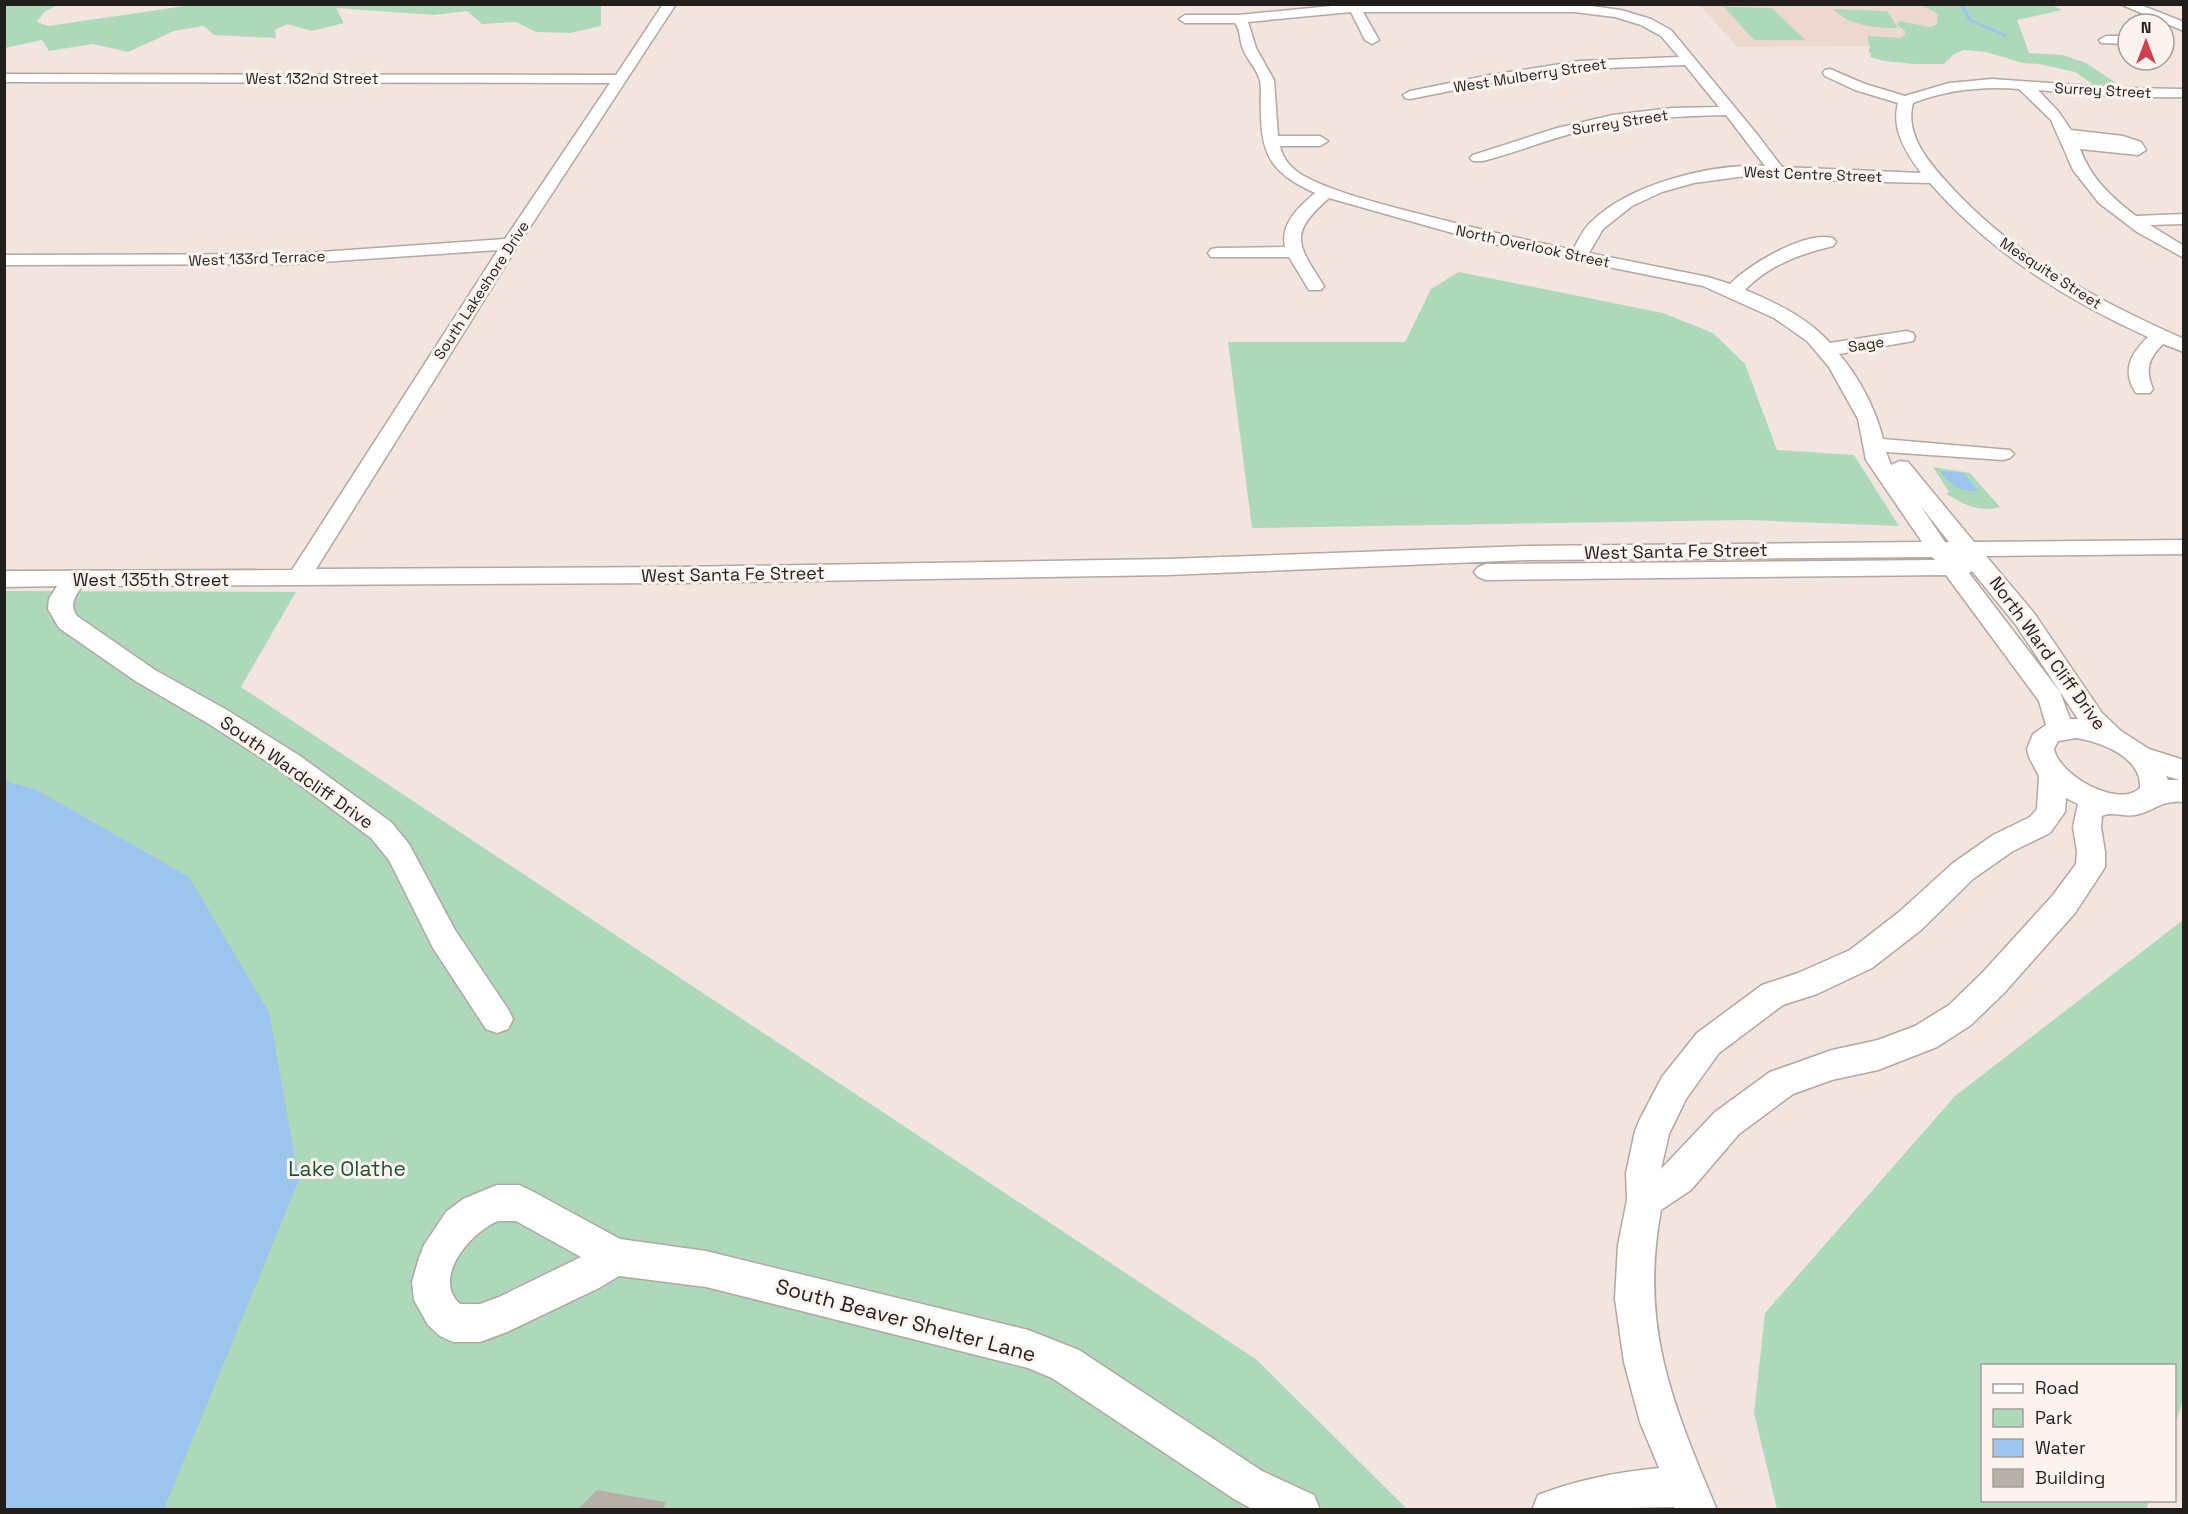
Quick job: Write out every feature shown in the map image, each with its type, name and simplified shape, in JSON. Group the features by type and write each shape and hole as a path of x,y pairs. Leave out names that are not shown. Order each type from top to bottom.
{"street":[{"name":"South Lakeshore Drive","path":"298,579 510,244 670,4"},
{"path":"2126,4 2183,27"},
{"path":"1185,19 1238,19 1355,8 1536,6 1599,10 1646,22 1665,33 1776,170"},
{"path":"1355,8 1372,40"},
{"path":"1476,8 1489,21"},
{"name":"North Overlook Street","path":"1238,19 1244,25 1249,48 1267,80 1271,141 1279,163 1297,179 1326,192 1484,237 1685,276 1735,292 1781,314 1814,337 1838,365 1868,419 1876,460 1945,558"},
{"path":"2106,40 2116,40"},
{"name":"West Mulberry Street","path":"1410,95 1499,77 1580,65 1688,61"},
{"path":"1830,73 1860,87 1906,101"},
{"name":"West 132nd Street","path":"4,78 619,79"},
{"name":"Surrey Street","path":"1906,101 1927,91 1946,86 1993,83 2102,92 2184,93"},
{"path":"2023,85 2047,107 2068,138 2076,160 2095,188 2134,221 2184,253"},
{"name":"Mesquite Street","path":"1906,101 1902,111 1903,125 1916,153 1934,178 1982,226 2034,266 2105,309 2184,346"},
{"name":"Surrey Street","path":"1478,158 1559,132 1601,122 1674,113 1730,111"},
{"path":"1271,141 1320,141"},
{"name":"West Centre Street","path":"1578,256 1596,226 1641,195 1672,183 1703,176 1753,170 1776,170 1852,177 1934,178"},
{"path":"1314,286 1293,252 1291,241 1295,222 1307,207 1326,192"},
{"path":"2134,221 2184,219"},
{"path":"1735,292 1737,287 1771,260 1792,250 1827,242"},
{"name":"West 133rd Terrace","path":"4,260 260,260 510,244"},
{"path":"1217,253 1293,252"},
{"path":"2143,389 2136,374 2137,363 2160,336"},
{"name":"Sage","path":"1826,350 1906,337"},
{"path":"1874,446 2003,454"},
{"path":"1874,446 1894,460 1976,557"},
{"name":"West Santa Fe Street","path":"298,579 1168,567 1535,572 1976,557 2184,547"},
{"name":"West Santa Fe Street","path":"1976,557 2184,562"},
{"name":"North Ward Cliff Drive","path":"1976,557 2053,658 2093,720 2112,738"},
{"name":"North Ward Cliff Drive","path":"1945,558 2045,690 2051,699 2060,729"},
{"name":"West 135th Street","path":"4,579 298,579"},
{"name":"South Wardcliff Drive","path":"75,579 61,599 60,609 68,622 146,676 290,763 381,830 399,852 444,939 497,1019"},
{"path":"2184,771 2139,756 2112,738 2093,731 2060,729 2049,733 2042,740 2040,750 2044,762 2053,774 2076,790 2103,802 2123,805 2139,803 2151,795 2169,790 2184,791"},
{"path":"2139,756 2153,774 2156,787 2151,795"},
{"path":"1553,1509 1626,1492 1690,1498 1660,1422 1641,1352 1634,1299 1636,1245 1645,1200 1643,1173 1652,1131 1674,1088 1708,1043 1773,995 1806,984 1861,959 1910,921 1963,871 2003,843 2040,825 2051,812 2053,774"},
{"path":"1645,1200 1679,1178 1727,1123 1782,1083 1832,1065 1878,1055 1926,1037 1960,1015 1994,982 2064,904 2090,867 2091,852 2087,827 2090,810 2103,802"},
{"name":"South Beaver Shelter Lane","path":"616,1257 586,1275 507,1313 480,1323 453,1323 441,1312 433,1300 431,1282 437,1258 459,1225 476,1212 497,1203 519,1203 616,1257 706,1269 1028,1349 1065,1364 1248,1485 1299,1509"}],"shaded area":[{"path":"1951,4 1962,12 1888,46 1737,47 1700,5"}],"green space":[{"path":"5,5 58,5 44,12 37,22 48,26 192,5 601,6 601,26 571,33 536,32 516,22 482,24 467,11 434,15 336,8 344,23 312,31 287,24 275,30 276,38 214,35 204,26 174,31 128,52 93,44 49,51 42,40 5,48"},
{"path":"1921,5 2052,5 2062,10 2017,20 2029,53 2063,55 2086,63 2116,83 2103,86 2094,85 2075,72 2023,63 1986,52 1963,50 1953,55 1944,64 1915,64 1884,61 1870,57 1867,36 1901,38 1905,35 1905,31 1897,25 1900,21 1930,27 1937,24 1938,14"},
{"path":"1724,7 1772,8 1805,40 1754,40"},
{"path":"1833,9 1887,11 1898,28 1855,22"},
{"path":"1459,272 1663,313 1713,333 1745,364 1777,450 1854,455 1899,526 1749,520 1252,528 1228,342 1405,342 1431,289"},
{"path":"1933,467 1970,473 2000,507 1978,508 1946,494 1949,492"},
{"name":"Lake Olathe","path":"5,591 296,592 241,687 1257,1360 1407,1509 5,1510"},
{"path":"2183,920 2184,1397 2176,1421 2176,1364 1981,1364 1981,1502 2149,1502 2146,1509 1777,1509 1754,1413 1765,1313 1955,1096"}],"water":[{"path":"1940,471 1964,473 1978,491 1956,487"},
{"name":"Lake Olathe","path":"5,781 37,790 189,877 269,1012 299,1180 164,1509 5,1509"}],"building":[{"path":"597,1490 665,1502 664,1509 578,1509"}],"waterway":[{"path":"1961,4 1970,20 2006,36"}]}
